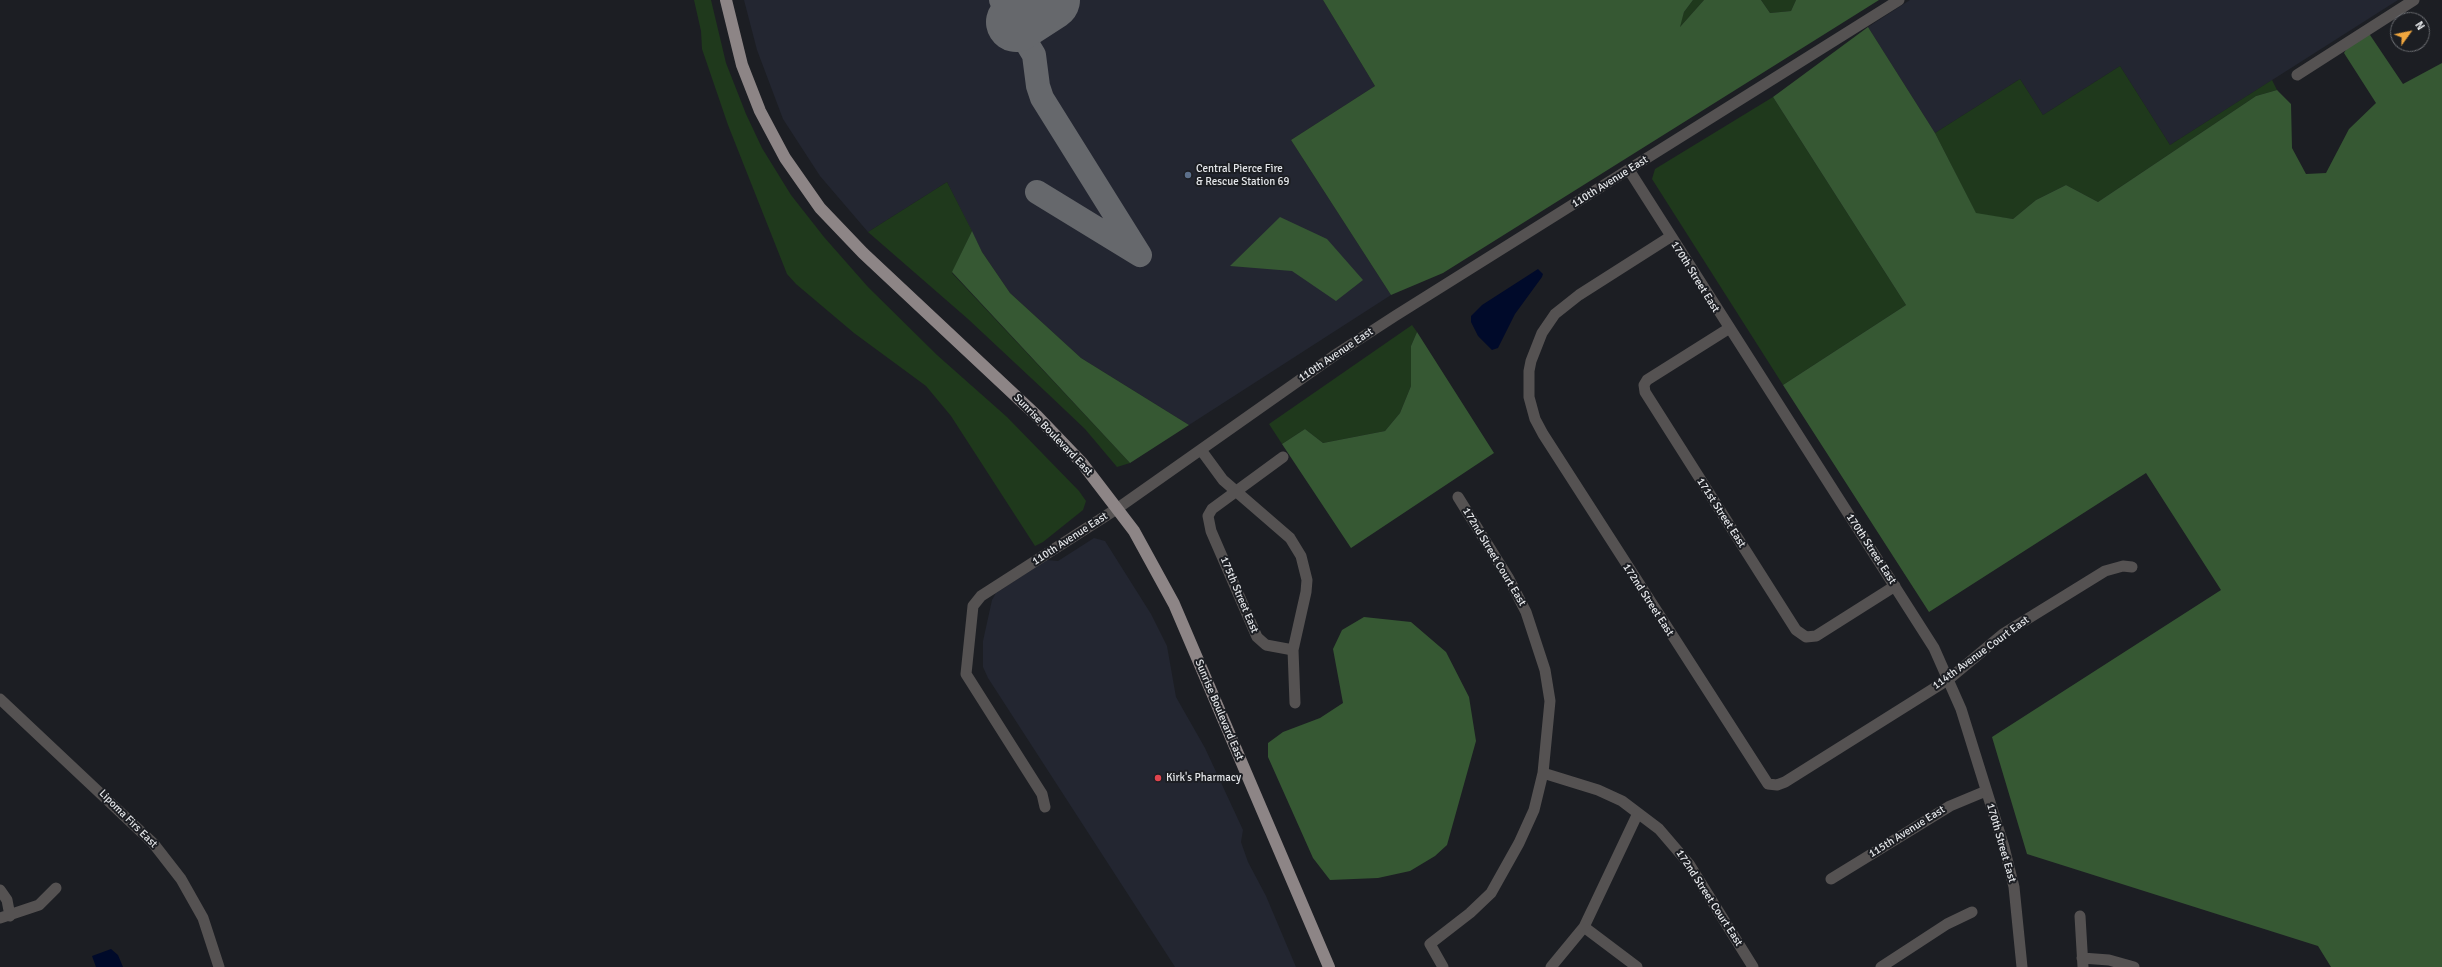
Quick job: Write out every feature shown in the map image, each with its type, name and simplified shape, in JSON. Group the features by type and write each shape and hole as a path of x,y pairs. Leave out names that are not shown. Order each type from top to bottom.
{"main road":[{"name":"Sunrise Boulevard East","path":"726,0 742,65 760,111 785,158 820,208 863,253 1037,416 1082,463 1118,508 1145,549 1174,604 1329,967"}],"street":[{"name":"110th Avenue East","path":"1045,807 1042,794 966,674 974,606 981,596 1118,508 1338,353 1899,0"},
{"path":"2297,75 2414,0"},
{"name":"170th Street East","path":"1629,170 1728,329 1895,586 1934,648 1949,678 1961,709 2004,847 2014,887 2022,967"},
{"name":"172nd Street East","path":"1670,237 1578,295 1555,314 1542,333 1531,361 1529,384 1532,410 1542,434 1762,777 1771,786"},
{"name":"171st Street East","path":"1728,329 1651,377 1644,385 1645,392 1796,630 1806,637 1816,636 1895,586"},
{"path":"1200,450 1234,492 1290,538 1301,556 1307,580 1306,592 1293,650 1295,703"},
{"path":"1234,492 1284,457"},
{"name":"175th Street East","path":"1234,492 1212,509 1208,516 1211,531 1257,637 1266,644 1293,650"},
{"name":"172nd Street Court East","path":"1458,497 1526,612 1541,656 1550,700 1543,773 1598,790 1622,801 1659,828 1685,859 1753,967"},
{"name":"114th Avenue Court East","path":"1771,786 1784,782 1949,678 2003,634 2105,571 2123,566 2132,567"},
{"name":"Lipoma Firs East","path":"0,698 153,842 181,879 203,918 219,967"},
{"path":"1443,967 1430,944 1470,913 1491,893 1519,842 1534,810 1543,773"},
{"name":"115th Avenue East","path":"1832,879 1950,806 1986,791"},
{"path":"1551,967 1584,927 1638,813"},
{"path":"0,890 7,900 5,917 39,905 56,888"},
{"path":"1881,967 1947,924 1972,912"},
{"path":"2080,916 2082,963 2109,960 2134,967"},
{"path":"1584,927 1637,967"}],"shaded area":[{"path":"744,0 1323,0 1375,86 1291,140 1391,295 1189,425 1081,358 1010,293 982,252 947,182 868,232 820,176 783,119 757,50"},
{"path":"1910,0 2398,0 2170,145 2120,66 2043,115 2020,79 1935,133 1868,27"},
{"path":"1094,538 1105,541 1151,614 1167,646 1176,697 1205,748 1243,830 1241,842 1248,862 1266,896 1296,967 1175,967 988,678 983,667 983,641 992,600 996,593 1047,560 1058,561"}],"green space":[{"path":"694,0 711,0 726,63 746,114 762,148 791,195 824,237 868,287 937,355 1007,417 1079,491 1086,501 1083,510 1043,542 1035,546 951,416 926,386 854,333 796,284 787,274 728,125 702,49 701,31"},
{"path":"1323,0 1693,0 1684,12 1680,27 1704,0 1761,0 1770,13 1791,11 1796,0 1879,0 1443,273 1391,295 1291,140 1375,86"},
{"path":"1693,0 1704,0 1679,28 1684,12"},
{"path":"1761,0 1796,0 1791,11 1770,13"},
{"path":"1868,27 1935,133 1976,213 2013,219 2036,200 2066,185 2098,202 2256,96 2277,90 2291,104 2292,148 2306,174 2326,173 2349,129 2376,103 2344,53 2349,44 2368,32 2403,84 2442,63 2442,967 2331,967 2318,946 2027,854 1992,737 2221,590 2146,473 1929,612 1783,385 1906,305 1773,97"},
{"path":"2120,66 2170,145 2272,80 2277,90 2256,96 2098,202 2066,185 2036,200 2013,219 1976,214 1935,133 2020,79 2043,115"},
{"path":"1773,97 1906,305 1783,385 1652,179 1655,169"},
{"path":"947,182 972,231 952,273 1130,463 1117,467 1085,429 1046,392 968,319 868,232"},
{"path":"1280,217 1327,239 1363,280 1336,301 1292,271 1230,266"},
{"path":"972,231 982,252 1010,293 1081,358 1189,425 1130,463 952,272"},
{"path":"1412,325 1417,332 1411,346 1411,386 1400,413 1385,431 1323,443 1305,429 1282,444 1269,424"},
{"path":"1417,332 1494,453 1351,548 1282,444 1305,429 1323,443 1385,431 1400,413 1411,386 1411,346"},
{"path":"1364,617 1411,622 1446,652 1469,697 1476,741 1447,845 1435,856 1410,871 1378,878 1330,880 1313,858 1268,757 1268,743 1283,732 1320,718 1343,703 1333,649 1342,630"}],"water":[{"path":"1538,269 1543,274 1542,277 1515,314 1498,348 1492,350 1478,336 1471,322 1471,316 1482,305"},
{"path":"111,949 118,955 123,967 96,967 92,956"}],"taxiway":[{"path":"1001,0 1034,55 1038,86 1042,98 1140,255 1037,192"}],"runway":[{"path":"1016,22 1050,0"}],"place":[{"name":"Central Pierce Fire & Rescue Station 69","path":"1188,175"},
{"name":"Kirk's Pharmacy","path":"1158,778"}]}
